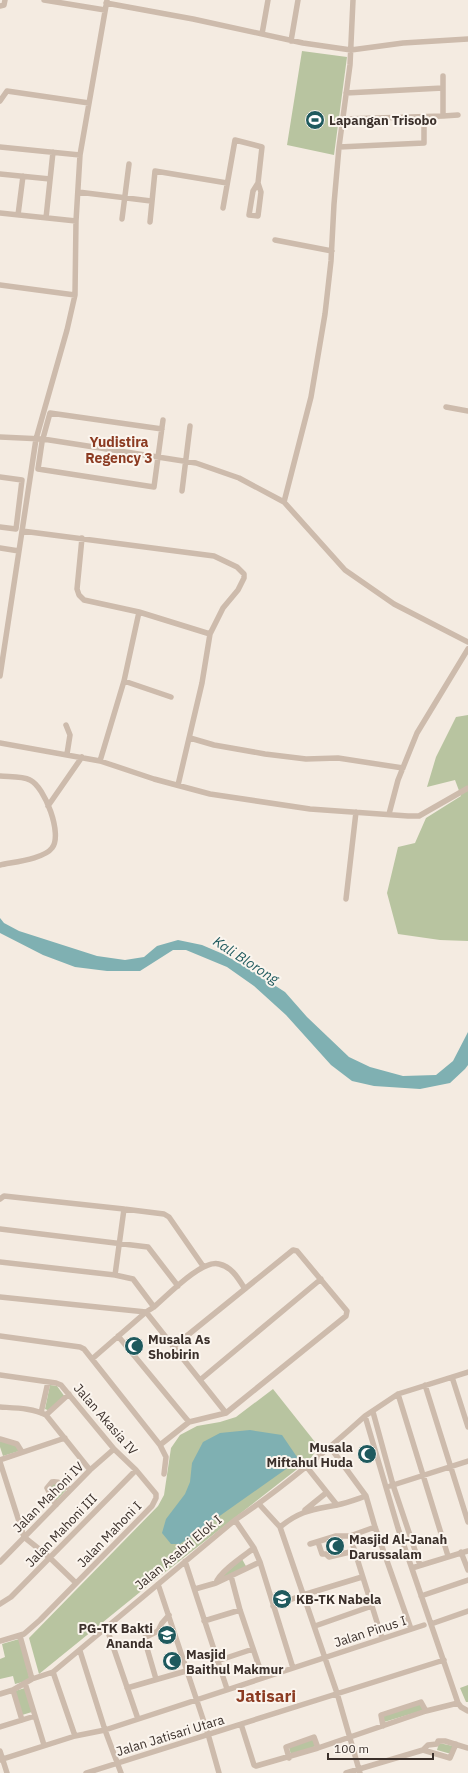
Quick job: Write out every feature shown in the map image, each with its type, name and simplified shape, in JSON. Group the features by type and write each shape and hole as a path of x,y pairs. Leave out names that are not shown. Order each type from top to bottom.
{"street":[{"path":"0,6 4,5 5,0"},
{"path":"44,0 105,10"},
{"path":"262,34 268,0"},
{"path":"291,40 298,0"},
{"path":"284,502 314,385 325,314 332,251 339,147 351,50 353,0"},
{"path":"0,676 36,439 67,330 74,295 80,155 107,1 291,40 351,50 403,43 468,39"},
{"path":"443,76 442,88 444,116"},
{"path":"346,93 442,88"},
{"path":"0,101 7,91 89,103"},
{"path":"343,119 458,115"},
{"path":"339,147 424,143 424,117"},
{"path":"223,208 235,140 262,147 258,183 261,192 258,216 249,215 253,191 258,183"},
{"path":"0,147 80,155"},
{"path":"46,218 53,152"},
{"path":"122,219 128,164"},
{"path":"150,222 155,171 227,183"},
{"path":"0,174 50,179"},
{"path":"18,215 23,176"},
{"path":"78,192 151,201"},
{"path":"0,213 76,221"},
{"path":"275,240 332,251"},
{"path":"0,285 74,295"},
{"path":"446,407 468,411"},
{"path":"162,429 50,413 38,469 154,487 162,429 163,420"},
{"path":"182,491 190,426"},
{"path":"0,437 36,439 185,462 196,464 239,478 284,502 345,570 394,604 468,642"},
{"path":"0,477 22,480 16,529 0,527"},
{"path":"22,531 214,556 237,567 244,574 244,578 238,590 223,608 210,634 202,683 178,785"},
{"path":"82,538 76,589 84,600 139,612 210,634"},
{"path":"0,548 19,551"},
{"path":"100,761 124,681 139,612"},
{"path":"390,814 398,780 417,733 468,649"},
{"path":"124,681 171,697"},
{"path":"66,725 70,735 67,754"},
{"path":"190,738 214,745 265,754 306,759 338,758 403,768"},
{"path":"0,743 100,761 154,779 210,794 310,809 419,816 468,788"},
{"path":"48,806 82,757"},
{"path":"0,776 30,779 39,786 48,806 57,835 52,849 45,854 0,865"},
{"path":"346,900 356,812"},
{"path":"2,1198 164,1214 169,1217 203,1266"},
{"path":"115,1275 124,1209"},
{"path":"0,1228 148,1246 178,1286"},
{"path":"160,1445 189,1422 226,1413 346,1316 346,1309 297,1251 294,1250 173,1347"},
{"path":"0,1262 115,1275 133,1279 154,1307"},
{"path":"92,1359 146,1312 203,1266 216,1263 228,1268 234,1273 245,1289"},
{"path":"200,1380 321,1279"},
{"path":"0,1297 146,1312 226,1413"},
{"path":"0,1336 80,1347 92,1359 160,1445 166,1457 164,1474"},
{"path":"118,1336 189,1422"},
{"name":"Jalan Asabri Elok I","path":"0,1694 13,1690 32,1679 53,1672 80,1651 106,1626 235,1520 259,1504 330,1447 365,1416 398,1394 468,1372"},
{"name":"Jalan Akasia IV","path":"0,1375 59,1383 114,1449 136,1470 154,1491 156,1498"},
{"path":"452,1377 468,1427"},
{"path":"44,1414 48,1382"},
{"path":"425,1385 468,1522"},
{"path":"44,1414 69,1394"},
{"path":"398,1394 422,1476 448,1556"},
{"path":"0,1407 44,1414 90,1470"},
{"path":"373,1412 393,1485 420,1565"},
{"path":"365,1416 421,1596 458,1703 461,1707 468,1711"},
{"path":"24,1537 0,1461 65,1438"},
{"path":"0,1439 17,1444 22,1452"},
{"path":"330,1447 366,1496 375,1528 411,1629"},
{"name":"Jalan Mahoni IV","path":"0,1562 90,1470 114,1449"},
{"path":"386,1487 468,1461"},
{"path":"306,1466 337,1505"},
{"name":"Jalan Mahoni III","path":"0,1604 11,1597 136,1470"},
{"path":"56,1505 46,1488 52,1482 56,1481 65,1484 70,1490"},
{"path":"302,1512 326,1493"},
{"path":"280,1527 290,1518 302,1512 320,1507 337,1505 366,1496"},
{"name":"Jalan Mahoni I","path":"0,1641 20,1636 27,1632 152,1506 156,1498"},
{"path":"259,1504 280,1527 337,1693 359,1771"},
{"path":"235,1520 254,1548 260,1562 293,1668"},
{"path":"310,1544 336,1536 350,1536 375,1528"},
{"path":"350,1536 382,1638"},
{"name":"Jalan Mahoni I","path":"24,1537 49,1557 76,1583"},
{"path":"318,1542 322,1554 326,1554 329,1557 354,1551"},
{"path":"216,1583 217,1580 231,1566 254,1548"},
{"path":"412,1568 468,1551"},
{"path":"461,1552 468,1570"},
{"path":"186,1561 227,1689"},
{"path":"195,1589 216,1583 260,1562"},
{"path":"231,1576 240,1610 263,1678"},
{"path":"274,1606 303,1595 362,1578"},
{"path":"421,1596 468,1580"},
{"path":"158,1584 208,1734 219,1773"},
{"path":"314,1626 372,1606"},
{"path":"204,1621 240,1610"},
{"path":"431,1624 468,1611"},
{"path":"156,1680 144,1638 158,1631 162,1623 169,1615"},
{"name":"Jalan Pinus I","path":"196,1700 424,1625"},
{"path":"106,1626 138,1719"},
{"path":"20,1636 32,1679"},
{"path":"217,1661 253,1649"},
{"path":"80,1651 105,1730 121,1773"},
{"name":"Jalan Jatisari Utara","path":"86,1773 444,1660"},
{"path":"127,1688 186,1671"},
{"path":"53,1672 75,1736"},
{"path":"25,1683 44,1745"},
{"path":"13,1690 22,1720"},
{"path":"1,1759 75,1736 105,1730 196,1700"},
{"path":"383,1726 381,1715 421,1702 426,1710"},
{"path":"241,1724 254,1765 259,1766 289,1758 349,1738 426,1710 458,1703"},
{"path":"0,1727 35,1716"},
{"path":"289,1758 286,1747 306,1739 314,1737 318,1748"},
{"path":"346,1773 359,1771 423,1750 428,1744 436,1744 438,1741 445,1741 468,1748"},
{"path":"423,1750 450,1758 456,1744"},
{"path":"0,1751 1,1759 7,1773"}],"green space":[{"name":"Lapangan Trisobo","path":"302,51 347,57 334,155 287,145"},
{"path":"468,715 468,941 440,940 398,934 387,893 398,847 415,843 426,818 461,796 455,780 427,787 436,757 456,717"},
{"path":"50,1385 57,1386 65,1397 50,1411 45,1409"},
{"path":"273,1389 319,1447 310,1459 150,1584 39,1674 29,1638 158,1506 164,1495 171,1448 180,1435 197,1426 220,1422 236,1417"},
{"path":"0,1441 16,1445 19,1451 3,1456"},
{"path":"53,1483 67,1489 56,1501 48,1488"},
{"path":"242,1559 247,1568 219,1579"},
{"path":"19,1639 30,1680 15,1684 13,1676 0,1679 0,1659 5,1657 2,1644"},
{"path":"468,1685 468,1702 466,1702 460,1688"},
{"path":"25,1688 32,1712 22,1715 15,1691"},
{"path":"422,1703 424,1710 384,1722 382,1715"},
{"path":"313,1738 316,1746 291,1755 289,1747"},
{"path":"439,1743 453,1746 451,1754 437,1750"}],"water":[{"path":"0,918 4,923 19,931 97,956 125,960 144,957 157,946 178,940 202,945 223,954 285,992 307,1017 349,1057 370,1067 403,1076 436,1075 453,1061 468,1032 468,1065 450,1083 420,1089 374,1086 352,1081 331,1065 286,1015 254,986 227,967 186,950 173,950 140,971 107,971 75,967 43,955 0,933"},
{"path":"250,1430 282,1435 297,1457 296,1462 180,1544 171,1544 162,1533 166,1519 185,1494 190,1482 192,1463 203,1442 220,1433"}],"place":[{"name":"Lapangan Trisobo","path":"315,120"},
{"name":"Musala As Shobirin","path":"134,1346"},
{"name":"Musala Miftahul Huda","path":"367,1454"},
{"name":"Masjid Al-Janah Darussalam","path":"335,1546"},
{"name":"KB-TK Nabela","path":"282,1599"},
{"name":"PG-TK Bakti Ananda","path":"167,1635"},
{"name":"Masjid Baithul Makmur","path":"172,1661"}],"district":[{"name":"Yudistira Regency 3","path":"119,450"},
{"name":"Jatisari","path":"266,1696"}],"water label":[{"name":"Kali Blorong","path":"246,960"}]}
